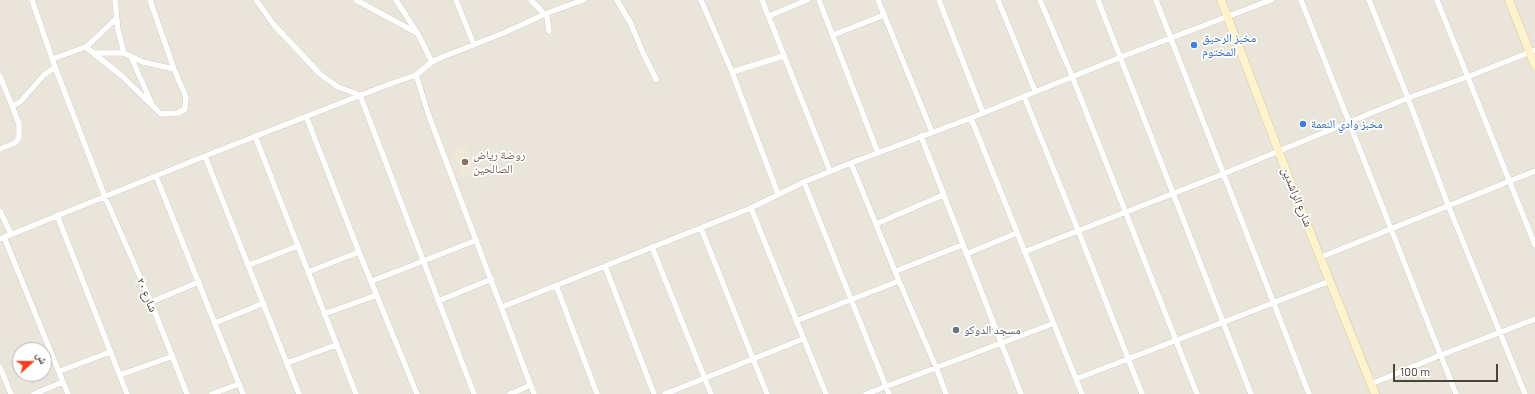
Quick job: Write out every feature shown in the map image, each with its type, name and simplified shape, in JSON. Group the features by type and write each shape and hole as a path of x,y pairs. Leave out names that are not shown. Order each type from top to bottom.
{"street":[{"name":"شارع ٢٠","path":"32,0 52,59 105,196 173,356 187,394"},
{"path":"114,0 116,19 124,53"},
{"path":"86,47 122,76 161,114 178,113 185,109 186,97 174,69 150,0"},
{"path":"256,0 274,24 320,74 338,87 360,95 422,261 474,394"},
{"path":"356,0 418,34"},
{"path":"396,0 418,34 432,62"},
{"path":"456,0 474,45"},
{"path":"531,0 545,14 548,21 549,31"},
{"path":"68,394 60,371 2,238 255,136 416,75 432,62 506,32 545,14 583,0"},
{"path":"617,0 631,24 656,79"},
{"path":"701,0 732,72 778,194"},
{"path":"762,0 830,171"},
{"path":"769,16 807,0"},
{"path":"818,0 878,153"},
{"path":"878,0 932,132"},
{"path":"939,0 983,113"},
{"path":"998,0 1035,91"},
{"path":"1040,0 1072,76 1197,394"},
{"path":"1098,0 1172,194 1251,394"},
{"path":"1156,0 1309,394"},
{"name":"شارع الراشدين","path":"1221,0 1279,152 1375,394"},
{"path":"502,307 751,208 778,194 830,171 971,118 1072,76 1271,0"},
{"path":"1301,0 1456,394"},
{"path":"1369,0 1448,205 1525,394"},
{"path":"1437,0 1535,245"},
{"path":"1509,0 1532,51 1535,66"},
{"path":"833,35 884,15"},
{"path":"52,59 86,47 116,19"},
{"path":"1024,252 1279,152 1408,98 1467,77 1532,51"},
{"path":"94,53 124,53 143,62 174,69"},
{"path":"131,56 153,106"},
{"path":"732,72 784,56"},
{"path":"12,106 26,97 44,76 55,67"},
{"path":"416,75 429,116 534,394"},
{"path":"0,76 19,124 19,138 15,143 0,149"},
{"path":"1024,96 1142,394"},
{"path":"306,116 359,252 417,394"},
{"path":"971,118 1052,324 1082,394"},
{"path":"255,136 356,394"},
{"path":"921,136 1021,394"},
{"path":"205,156 299,394"},
{"path":"851,163 946,394"},
{"path":"1321,257 1535,171"},
{"path":"156,176 243,394"},
{"path":"804,182 850,300 889,394"},
{"path":"876,224 943,195"},
{"path":"751,208 826,394"},
{"path":"0,211 2,220 10,234"},
{"path":"57,215 120,375 125,393"},
{"path":"701,228 767,394"},
{"path":"966,254 1016,234"},
{"path":"372,281 477,240"},
{"path":"896,271 962,245"},
{"path":"249,265 298,246"},
{"path":"652,247 711,394"},
{"path":"308,272 359,252"},
{"path":"605,266 654,394"},
{"path":"438,301 492,280"},
{"path":"796,321 899,280"},
{"path":"1076,379 1272,302 1330,281"},
{"path":"150,302 199,282"},
{"path":"556,285 598,394"},
{"path":"324,314 377,295"},
{"path":"215,323 264,303"},
{"path":"1371,384 1535,319"},
{"path":"866,394 1052,324"},
{"path":"665,394 803,340"},
{"path":"287,363 336,344"},
{"path":"60,371 110,352"},
{"path":"120,375 173,356"},
{"path":"0,367 11,394"},
{"path":"34,394 63,382"},
{"path":"212,394 239,384"},
{"path":"510,394 531,385"}],"shaded area":[{"path":"0,0 1535,0 1535,394 0,394"},
{"name":"روضة رياض الصالحين","path":"466,146 476,173 463,179 453,151"}],"place":[{"name":"مخبز الرحيق المختوم","path":"1194,45"},
{"name":"مخبز وادي النعمة","path":"1303,124"},
{"name":"روضة رياض الصالحين","path":"465,162"},
{"name":"مسجد الدوكو","path":"956,330"}]}
